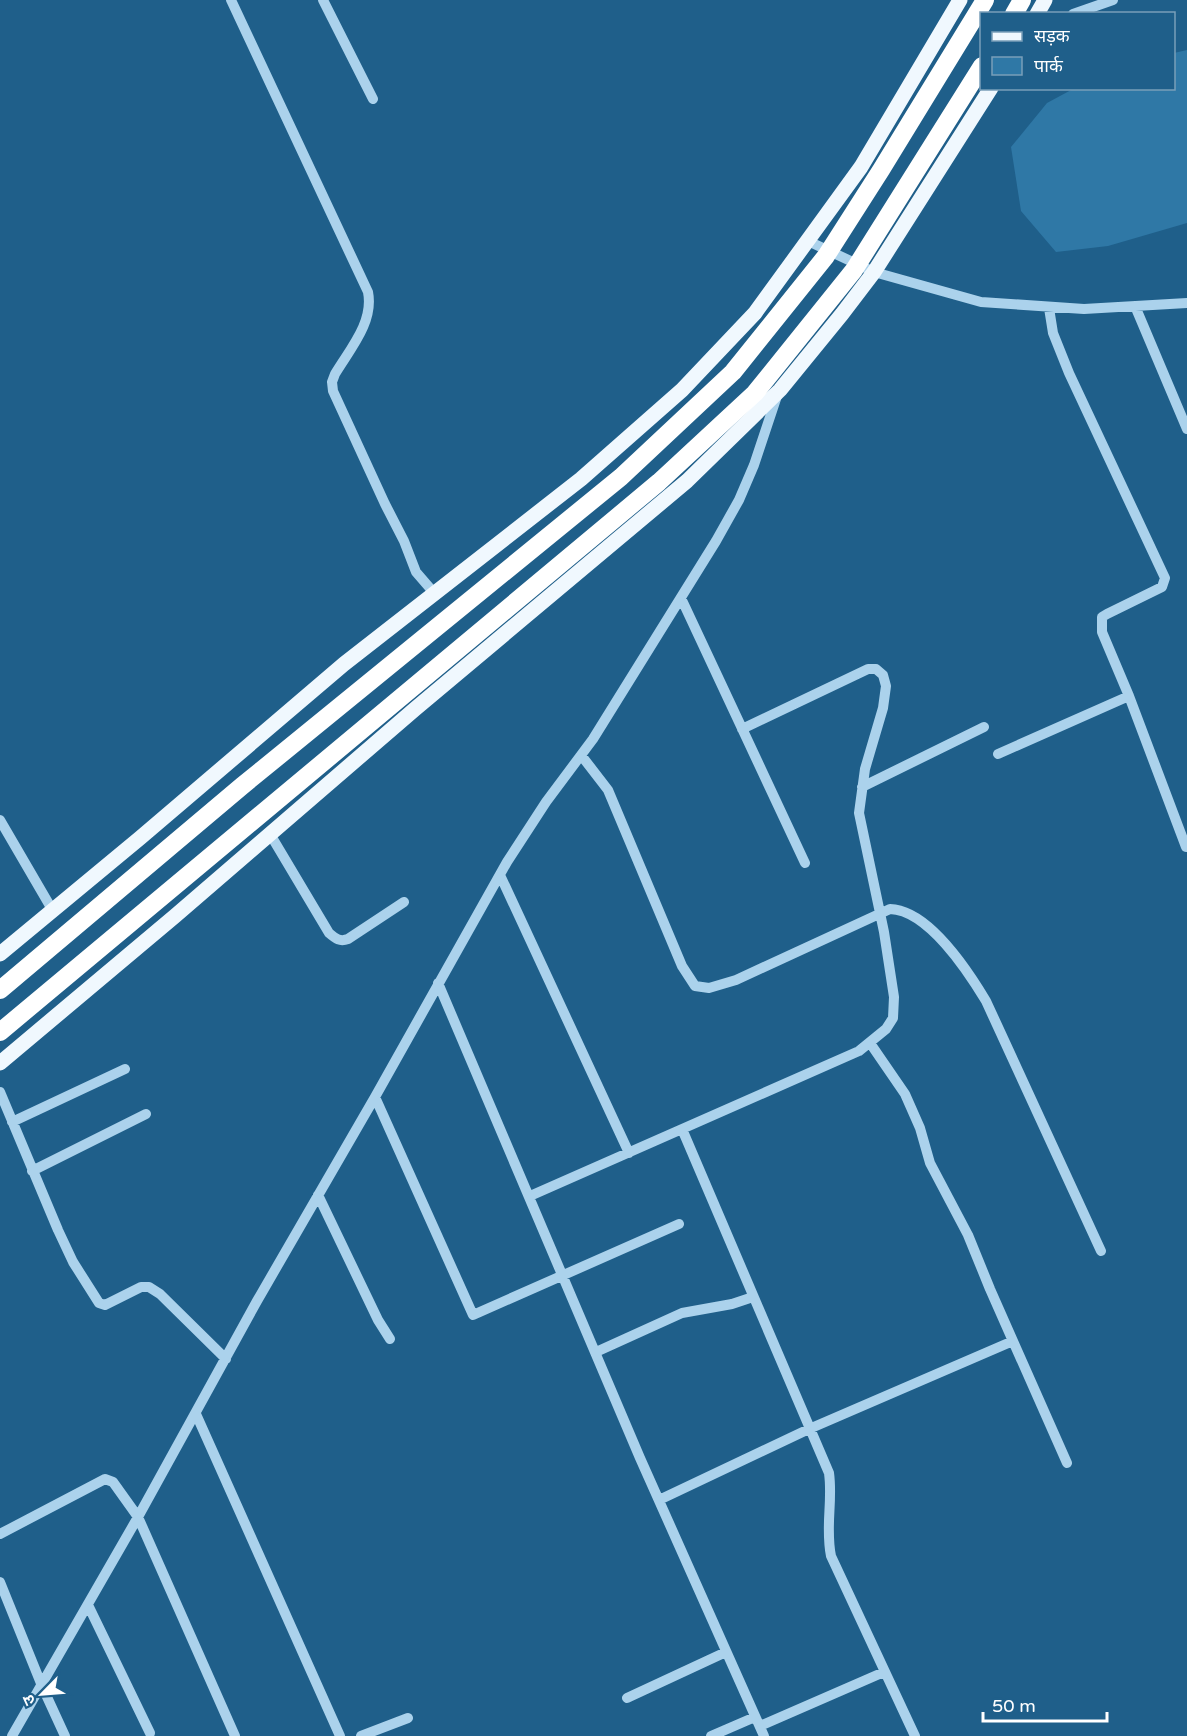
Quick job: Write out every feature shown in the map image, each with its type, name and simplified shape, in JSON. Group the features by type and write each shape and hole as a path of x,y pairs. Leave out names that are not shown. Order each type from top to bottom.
{"highway":[{"path":"0,990 242,786 621,477 733,372 826,256 985,0"},
{"path":"0,1032 659,482 755,393 854,270 980,68"}],"main road":[{"path":"0,954 344,664 581,479 682,390 755,313 861,167 960,0"},
{"path":"0,1063 414,709 687,482 780,390 874,273 990,90"}],"street":[{"path":"231,0 368,292 370,302 368,318 335,374 332,382 333,391 375,485 404,541 416,572 435,594"},
{"path":"323,0 373,99"},
{"path":"1079,12 1113,0"},
{"path":"808,241 874,273 981,302 1084,309 1187,303"},
{"path":"1135,306 1187,429"},
{"path":"1049,308 1053,333 1069,373 1109,454 1165,578 1162,587 1156,591 1102,617 1102,632 1129,696 1186,847"},
{"path":"12,1736 500,875 546,802 593,739 739,500 754,465 780,390"},
{"path":"681,598 804,863"},
{"path":"530,1196 843,1058 870,1043 886,1029 893,1018 894,997 859,813 862,787 883,708 886,686 883,675 876,669 868,669 742,729"},
{"path":"998,754 1129,696"},
{"path":"862,787 984,727"},
{"path":"581,755 608,790 682,966 695,986 709,988 736,980 890,909 900,909 923,922 966,968 986,1001 1101,1251"},
{"path":"0,820 53,911"},
{"path":"270,834 329,933 335,939 339,941 348,939 404,902"},
{"path":"500,875 629,1152"},
{"path":"438,983 658,1500 760,1726"},
{"path":"870,1043 905,1094 920,1128 930,1163 960,1216 1067,1463"},
{"path":"12,1122 125,1069"},
{"path":"0,1092 73,1262 99,1303 105,1305 141,1287 149,1287 160,1294 226,1359"},
{"path":"375,1097 473,1315 679,1224"},
{"path":"32,1171 146,1114"},
{"path":"681,1130 829,1473 831,1488 828,1538 831,1556 915,1736"},
{"path":"318,1195 378,1320 390,1339"},
{"path":"596,1352 682,1313 732,1304 753,1297"},
{"path":"658,1500 809,1429 1013,1341"},
{"path":"196,1414 340,1736"},
{"path":"0,1534 105,1479 113,1482 138,1517 234,1736"},
{"path":"0,1582 65,1736"},
{"path":"88,1605 150,1733"},
{"path":"627,1698 726,1652"},
{"path":"711,1736 760,1726 884,1672"},
{"path":"361,1736 408,1718"}],"green space":[{"path":"1187,50 1187,223 1108,246 1056,252 1021,211 1011,147 1047,103 1071,90 1175,90 1175,53"}]}
